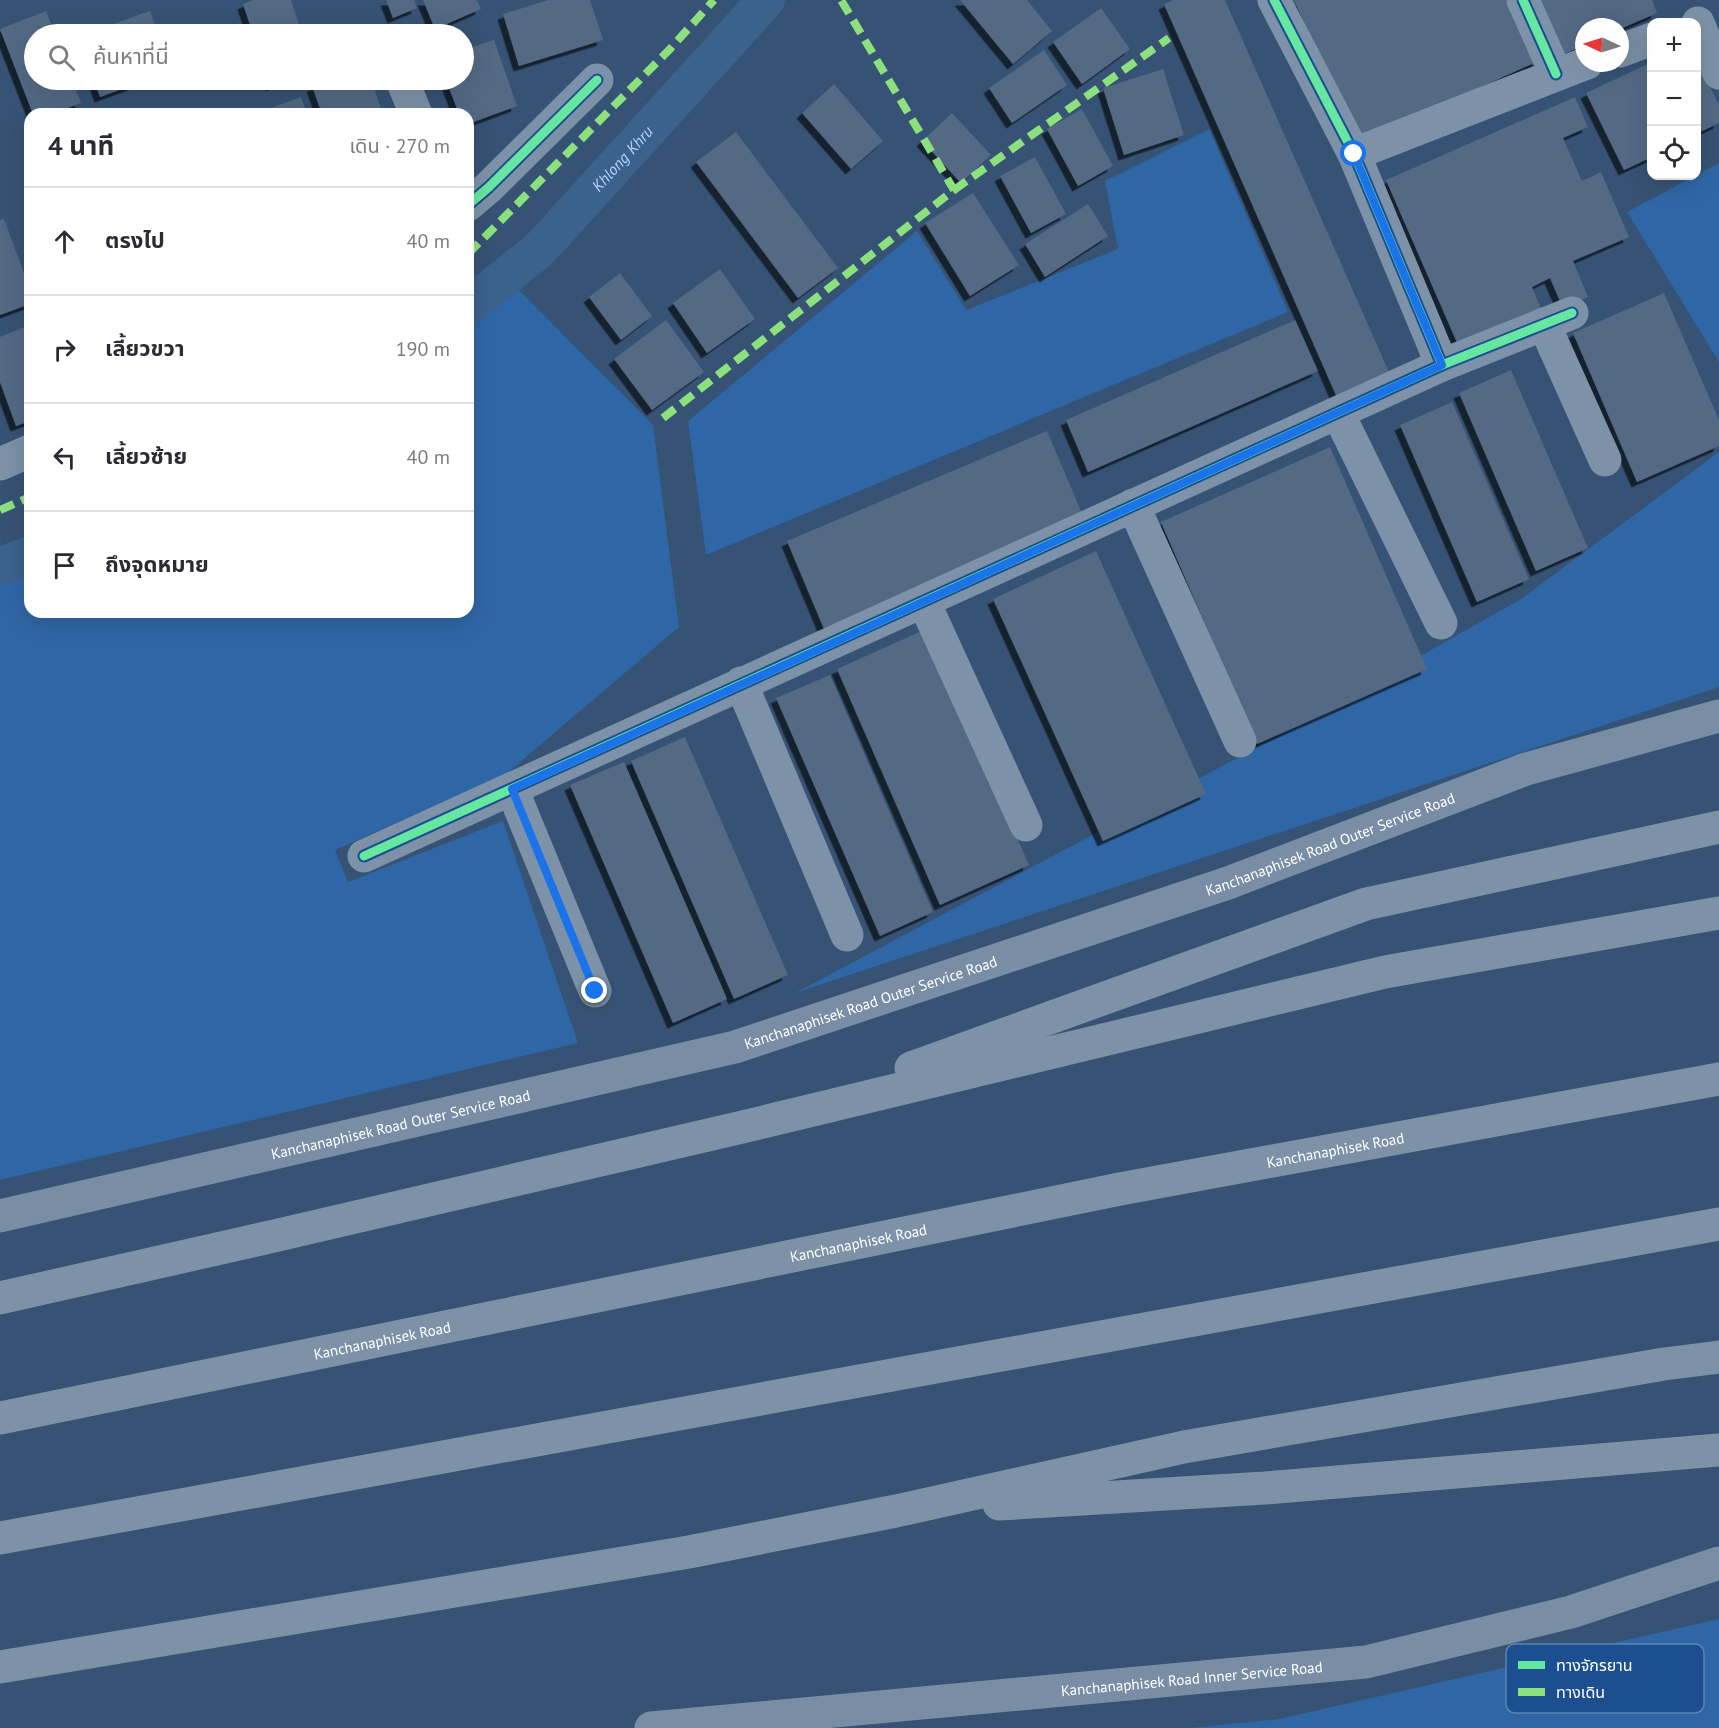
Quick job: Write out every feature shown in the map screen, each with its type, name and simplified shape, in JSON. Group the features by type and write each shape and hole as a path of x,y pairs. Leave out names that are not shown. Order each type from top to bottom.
{"highway":[{"path":"751,1125 1366,904 1719,827"},
{"path":"0,1298 751,1125 1385,972 1719,913"},
{"name":"Kanchanaphisek Road","path":"0,1418 1120,1189 1719,1079"},
{"path":"0,1538 1719,1224"},
{"path":"0,1667 688,1552 896,1511 1184,1447 1653,1366 1719,1357"},
{"path":"896,1511 1265,1488 1719,1450"}],"main road":[{"name":"Kanchanaphisek Road Outer Service Road","path":"0,1216 735,1047 1228,883 1526,769 1719,716"},
{"name":"Kanchanaphisek Road Inner Service Road","path":"651,1728 1365,1662 1571,1612 1719,1563"}],"street":[{"path":"1274,0 1354,154 1442,365"},
{"path":"1524,0 1556,74"},
{"path":"1704,20 1719,73"},
{"path":"1629,48 1647,41"},
{"path":"1354,154 1575,67"},
{"path":"474,200 597,80"},
{"path":"406,90 414,108"},
{"path":"364,856 1442,365 1558,318 1605,460"},
{"path":"1338,413 1441,623"},
{"path":"0,464 24,454"},
{"path":"1133,505 1240,741"},
{"path":"924,602 1026,825"},
{"path":"741,683 847,935"},
{"path":"512,789 595,991"}],"shaded area":[{"path":"1209,129 1288,312 706,555 688,421 917,231 966,310 1118,249 1105,181"},
{"path":"1719,163 1719,362 1627,212 1687,180 1701,180 1701,173"},
{"path":"515,286 653,425 679,627 506,774 335,850 348,882 503,821 578,1043 0,1180 0,573 24,563 24,618 474,618 474,320"},
{"path":"1719,452 1719,687 795,993 1275,738 1521,599"},
{"path":"1719,1619 1719,1728 1190,1728 1279,1719 1506,1667 1506,1713 1704,1713 1704,1644 1609,1644"}],"building":[{"path":"253,0 291,0 299,24 250,24 243,4"},
{"path":"386,0 414,0 417,8 393,18"},
{"path":"423,0 477,0 481,9 446,24 433,24"},
{"path":"548,0 590,0 603,40 519,66 503,14"},
{"path":"960,0 1027,0 1052,31 1013,64"},
{"path":"1173,0 1225,0 1392,379 1339,402 1164,4"},
{"path":"1294,0 1511,0 1538,61 1358,143"},
{"path":"1535,0 1652,0 1657,13 1629,25 1629,18 1575,18 1575,49 1560,56"},
{"path":"1101,8 1130,49 1082,84 1053,42"},
{"path":"46,11 51,24 24,24 24,90 76,90 81,103 68,108 31,108 0,29"},
{"path":"150,11 155,24 113,24"},
{"path":"494,40 517,106 474,122 474,108 457,108 450,90 474,90 474,47"},
{"path":"1044,50 1067,85 1012,123 989,88"},
{"path":"1647,64 1647,159 1624,170 1586,93"},
{"path":"1701,68 1719,105 1719,123 1701,132"},
{"path":"1163,69 1184,135 1124,155 1103,88"},
{"path":"834,84 883,141 851,169 802,113"},
{"path":"98,90 119,90 100,97"},
{"path":"313,90 375,90 381,108 320,108"},
{"path":"301,97 305,108 271,108"},
{"path":"1575,97 1588,127 1563,138 1582,181 1601,172 1629,237 1573,261 1588,297 1563,308 1550,278 1532,287 1542,311 1459,347 1386,180"},
{"path":"1082,109 1113,166 1078,186 1047,129"},
{"path":"952,113 991,155 961,183 922,141"},
{"path":"736,132 838,268 798,298 696,162"},
{"path":"1035,157 1066,214 1031,233 1000,176"},
{"path":"973,193 1019,265 970,296 925,223"},
{"path":"1088,204 1108,236 1045,277 1025,244"},
{"path":"4,219 24,273 24,306 0,315 0,220"},
{"path":"720,269 755,319 707,353 673,303"},
{"path":"620,273 652,316 621,340 589,297"},
{"path":"1664,293 1719,420 1719,446 1637,482 1573,333"},
{"path":"666,320 704,372 652,410 614,359"},
{"path":"1295,320 1318,371 1088,472 1066,420"},
{"path":"24,327 24,423 16,426 0,382 0,337"},
{"path":"1511,370 1588,548 1536,571 1459,393"},
{"path":"1452,402 1529,579 1477,602 1400,425"},
{"path":"1047,431 1084,518 824,629 787,541"},
{"path":"1330,447 1427,669 1257,744 1161,522"},
{"path":"1096,551 1206,794 1103,841 993,599"},
{"path":"926,629 1029,865 940,905 837,669"},
{"path":"830,675 933,912 880,936 776,698"},
{"path":"685,737 788,975 734,999 631,761"},
{"path":"624,762 727,999 673,1023 570,785"}],"waterway":[{"name":"Khlong Khru","path":"474,301 540,249 766,0"},
{"name":"Khlong Khru","path":"0,566 24,557"}],"marked path":[{"path":"474,248 670,49 714,0"},
{"path":"663,418 954,190 841,0"},
{"path":"954,190 1169,38"},
{"path":"0,510 24,500"}],"cycle path":[{"path":"1274,0 1354,154 1442,365"},
{"path":"1523,0 1556,74"},
{"path":"474,200 597,80"},
{"path":"364,856 1442,365 1572,313"}],"route":[{"path":"595,991 512,789 1442,365 1354,154"}]}
